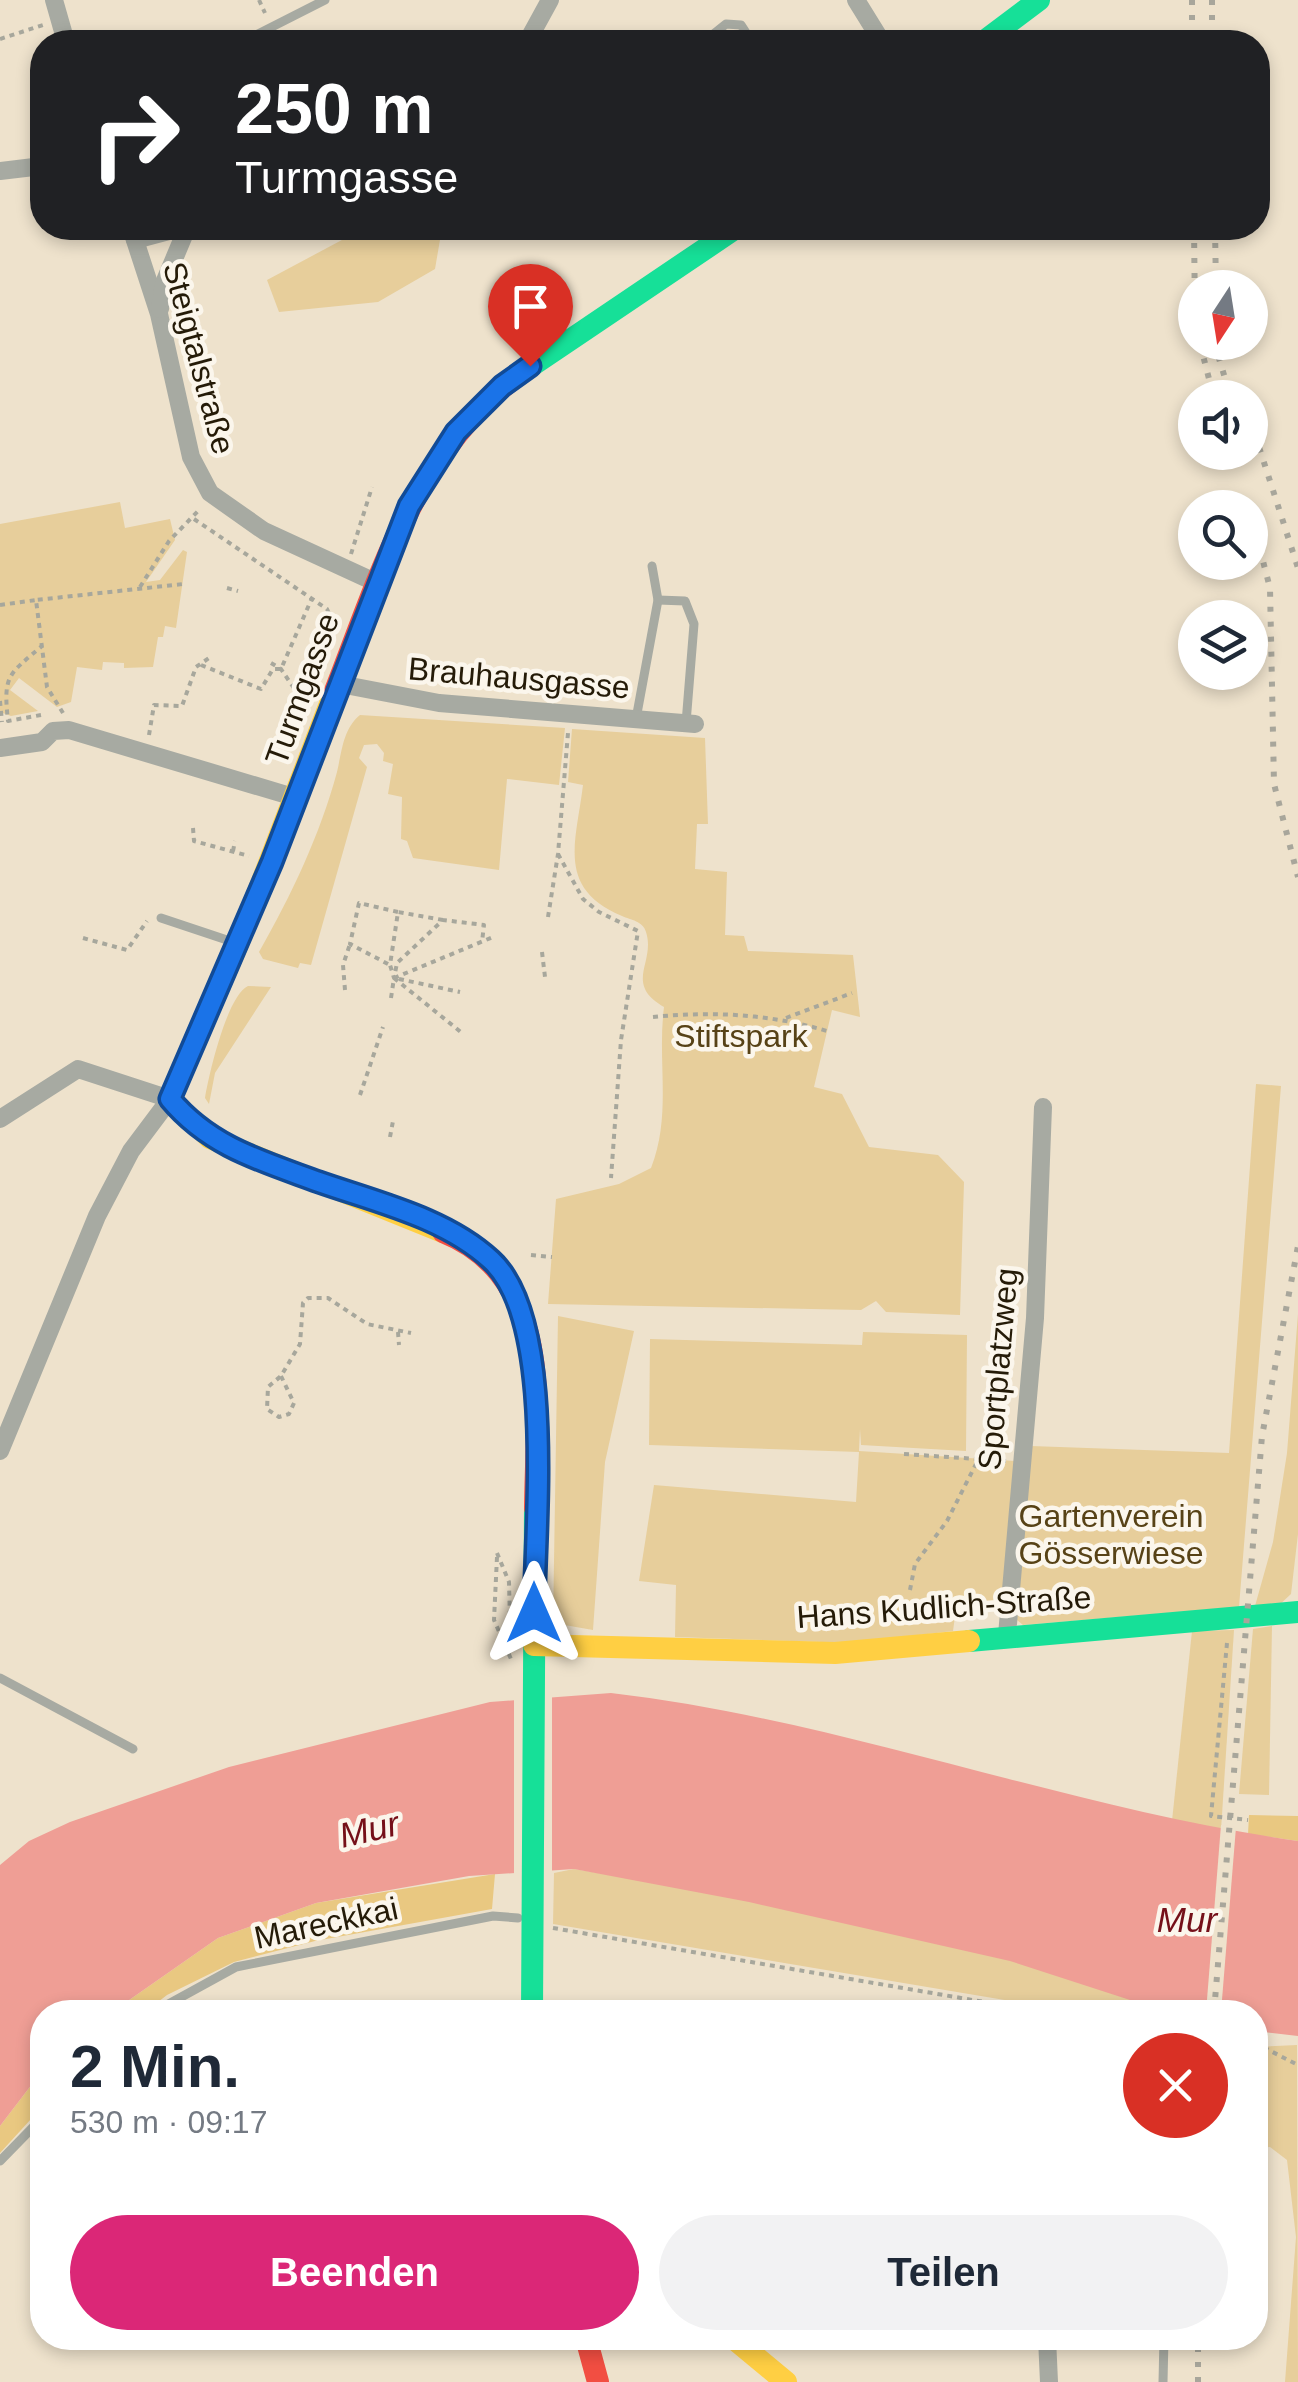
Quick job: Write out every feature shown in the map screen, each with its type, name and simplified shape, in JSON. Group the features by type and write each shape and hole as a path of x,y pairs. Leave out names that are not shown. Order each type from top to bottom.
{"main road":[{"path":"999,30 1039,0"},
{"name":"Turmgasse","path":"170,1099 238,944 328,718 376,583 418,490 456,432 502,386 718,240"},
{"path":"170,1099 210,1138 456,1234 493,1261 514,1288 528,1326 536,1391 526,1910 531,2000"},
{"name":"Hans Kudlich-Straße","path":"534,1645 835,1653 1298,1612"},
{"path":"589,2350 598,2382"},
{"path":"747,2350 786,2382"}],"street":[{"path":"54,0 62,30"},
{"path":"534,30 550,0"},
{"path":"856,0 875,30"},
{"path":"0,171 30,167"},
{"name":"Steigtalstraße","path":"135,240 159,314 191,458 210,493 264,531 376,583"},
{"path":"159,314 164,284 180,240"},
{"name":"Brauhausgasse","path":"340,684 439,702 690,724"},
{"path":"0,748 42,742 53,731 70,730"},
{"name":"Turmgasse","path":"70,730 297,798"},
{"path":"0,1118 78,1069 170,1099 131,1151 97,1216 0,1451"},
{"name":"Sportplatzweg","path":"1007,1635 1035,1318 1043,1107"},
{"path":"1048,2350 1049,2382"}],"lane":[{"path":"266,30 325,0"},
{"path":"718,30 726,24 741,25 744,30"},
{"path":"636,719 658,600 652,566"},
{"path":"658,600 685,601 694,624 690,724"},
{"path":"161,918 238,944"},
{"path":"0,1678 133,1748"},
{"name":"Mareckkai","path":"176,2000 236,1967 526,1910"},
{"path":"0,2160 30,2130"},
{"path":"1164,2350 1164,2382"}],"path":[{"path":"0,39 59,19"},
{"path":"356,534 372,487"},
{"path":"140,587 169,541 194,518 210,493"},
{"path":"194,518 327,609 334,625 327,643"},
{"path":"0,605 183,584"},
{"path":"226,588 238,591"},
{"path":"281,669 312,598"},
{"path":"36,600 47,687 70,730"},
{"path":"42,646 7,676 4,686 8,721 48,714"},
{"path":"154,706 182,706 196,667 209,658"},
{"path":"271,663 281,669 306,706"},
{"path":"201,665 261,689 273,669 281,669"},
{"path":"147,751 154,706 151,697"},
{"path":"314,698 312,713 328,718"},
{"path":"0,701 2,722"},
{"path":"548,917 568,737"},
{"path":"193,828 194,841 242,854"},
{"path":"234,851 235,841"},
{"path":"558,854 584,899 599,912 638,930 621,1040 611,1178"},
{"path":"345,990 343,964 358,903 484,926 482,942"},
{"path":"398,912 390,964 394,978 462,1034"},
{"path":"84,938 127,950 149,919 161,918"},
{"path":"391,998 397,964 443,920"},
{"path":"394,978 493,937"},
{"path":"350,944 390,964"},
{"path":"542,952 545,977"},
{"path":"394,978 460,992"},
{"path":"786,1018 852,994"},
{"path":"653,1017 729,1014 786,1018 828,1030"},
{"path":"360,1094 383,1027"},
{"path":"390,1137 394,1122"},
{"path":"531,1254 552,1257"},
{"path":"281,1376 294,1403 289,1414 279,1417 267,1409 266,1393 300,1344 304,1303 308,1298 328,1298 367,1324 412,1333"},
{"path":"398,1332 399,1346"},
{"path":"904,1454 1021,1461"},
{"path":"910,1590 915,1564 947,1521 978,1460"},
{"path":"498,1553 494,1620 514,1666"},
{"path":"1229,1618 1210,1816 1248,1820"},
{"path":"546,1928 973,2000"},
{"path":"1268,2050 1298,2065"}],"green space":[{"path":"342,240 440,240 435,269 378,302 279,312 267,280"},
{"path":"120,502 125,528 170,519 175,540 146,582 160,580 183,550 187,552 176,628 165,626 163,637 158,637 153,667 124,668 124,663 103,662 102,670 77,667 71,702 57,707 19,678 10,690 38,711 11,716 0,712 0,524"},
{"path":"360,715 565,728 559,785 507,779 499,870 413,858 407,841 401,839 402,797 388,794 393,764 383,761 384,753 377,744 364,745 359,758 367,767 311,965 300,963 298,968 263,959 259,952 304,865 330,796 347,734"},
{"name":"Stiftspark","path":"572,729 705,738 708,824 697,824 695,869 727,872 725,935 744,936 748,951 853,955 860,1017 832,1010 814,1087 842,1094 869,1147 938,1155 964,1182 960,1315 886,1312 876,1301 861,1310 548,1304 556,1199 619,1184 651,1168 662,1108 664,1007 645,990 646,932 639,923 601,905 587,892 575,862 583,785 568,782"},
{"path":"248,986 271,987 215,1073 209,1104 205,1098 220,1037 233,1004"},
{"name":"Gartenverein Gösserwiese","path":"1256,1084 1281,1086 1239,1607 1023,1625 1017,1620 1031,1446 1229,1453"},
{"path":"1298,1314 1298,1534 1291,1594 1277,1607 1255,1606 1273,1542 1287,1453"},
{"path":"558,1316 634,1331 605,1462 593,1630 553,1623"},
{"path":"863,1332 967,1335 966,1451 861,1445 860,1429 859,1451 1015,1461 1002,1605 956,1609 953,1631 852,1643 675,1637 676,1585 639,1581 654,1485 856,1502 859,1452 649,1445 650,1339 862,1345"},
{"path":"1272,1626 1269,1795 1239,1794 1253,1629"},
{"path":"1234,1630 1221,1830 1172,1821 1192,1631"},
{"path":"574,1869 798,1909 951,1944 1134,2000 1005,2000 553,1924 554,1873"},
{"path":"1297,2045 1298,2382 1285,2382 1296,2237 1287,2160 1268,2147 1268,2046"}],"shaded area":[{"path":"1249,1815 1298,1816 1298,1841 1248,1834"},
{"path":"495,1874 492,1909 315,1941 234,1962 161,2000 129,2000 218,1938 316,1903"},
{"path":"30,2087 30,2120 0,2153 0,2126"}],"water":[{"name":"Mur","path":"611,1693 698,1706 869,1743 1125,1808 1298,1841 1298,2036 1268,2033 1268,2000 1130,2000 1010,1961 749,1902 574,1869 469,1876 316,1903 218,1938 129,2000 30,2000 30,2087 0,2126 0,1865 29,1841 70,1822 229,1767 490,1702"}],"pier":[{"path":"552,1693 552,1875 514,1878 514,1695"},
{"path":"1221,1825 1236,1827 1222,2000 1207,2000"}],"railway":[{"path":"1192,0 1192,30"},
{"path":"1212,0 1212,30"},
{"path":"1194,240 1194,270"},
{"path":"1215,240 1216,270"},
{"path":"1204,360 1209,380"},
{"path":"1219,360 1226,380"},
{"path":"1266,470 1298,568"},
{"path":"1268,580 1274,784 1298,877"},
{"path":"1215,2000 1262,1436 1298,1246"},
{"path":"1198,2350 1198,2382"}],"traffic: fast":[{"path":"999,30 1039,0"},
{"path":"527,369 718,240"},
{"path":"532,2000 535,1508"},
{"path":"969,1641 1298,1612"}],"traffic: slow":[{"path":"333,696 238,944 170,1099 210,1138 443,1232"},
{"path":"534,1645 835,1653 969,1641"},
{"path":"747,2350 786,2382"}],"traffic: jam":[{"path":"333,696 386,561 429,474 489,399 527,369"},
{"path":"443,1232 479,1253 505,1280 522,1313 536,1389 535,1508"},
{"path":"589,2350 598,2382"}],"route":[{"path":"530,366 502,386 456,432 409,506 376,583 272,862 170,1099 195,1128 210,1138 456,1234 503,1271 525,1313 534,1364 534,1613"}]}
